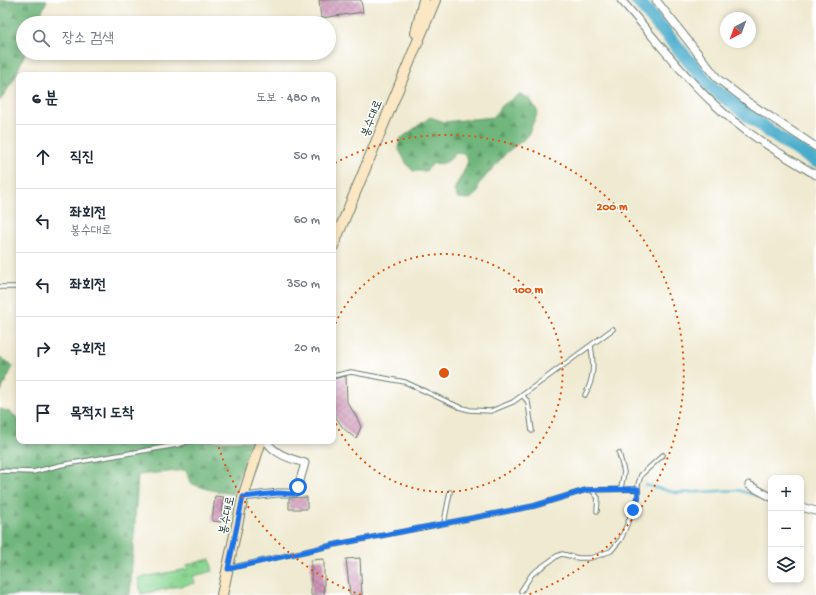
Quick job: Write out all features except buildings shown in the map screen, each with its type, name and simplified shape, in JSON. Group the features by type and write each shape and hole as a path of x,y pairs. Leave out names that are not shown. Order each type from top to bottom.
{"main road":[{"path":"409,60 424,0"},
{"name":"봉수대로","path":"336,239 409,60 436,0"},
{"name":"봉수대로","path":"222,595 243,497 260,444"}],"street":[{"path":"621,0 714,104 739,125 796,165 816,175"},
{"path":"656,0 718,79 748,102 816,147"},
{"path":"243,497 278,493 294,494 298,487 305,463 281,456 272,450 268,444"},
{"path":"749,485 768,496"},
{"path":"804,508 816,511"}],"lane":[{"path":"0,287 16,287"},
{"path":"336,375 351,372 405,382 459,407 470,410 491,411 507,405 523,396 613,329"},
{"path":"585,395 592,383 593,370 591,346"},
{"path":"523,396 528,402 532,431"},
{"path":"0,471 33,472 61,465 180,444"},
{"path":"619,453 624,472 621,488"},
{"path":"521,591 532,574 556,556 562,554 578,558 591,558 611,551 621,539 638,498 641,475 664,454"},
{"path":"228,569 444,523 534,506 586,490 621,488 638,489"},
{"path":"592,490 598,498 597,510"},
{"path":"444,523 450,492"}],"green space":[{"path":"0,0 47,0 40,16 16,16 16,60 22,60 14,79 0,101"},
{"path":"520,94 530,99 538,112 527,137 507,152 478,185 478,192 470,199 458,198 454,190 467,164 468,160 464,154 456,153 446,162 434,163 426,171 413,171 408,166 398,148 400,139 430,117 444,122 494,117 500,107"},
{"path":"0,357 13,366 0,393"},
{"path":"0,409 10,412 16,417 16,444 251,444 232,494 207,489 190,483 186,470 138,475 130,595 0,595"},
{"path":"210,559 213,571 193,576 195,583 141,594 138,578 188,569 187,565"}],"waterway":[{"path":"637,0 711,87 777,137 816,161"},
{"path":"645,485 677,493 738,490 768,499"}],"route":[{"path":"298,487 294,494 278,493 243,497 228,569 338,544 534,506 586,490 621,488 638,489 639,494 633,510"}]}
